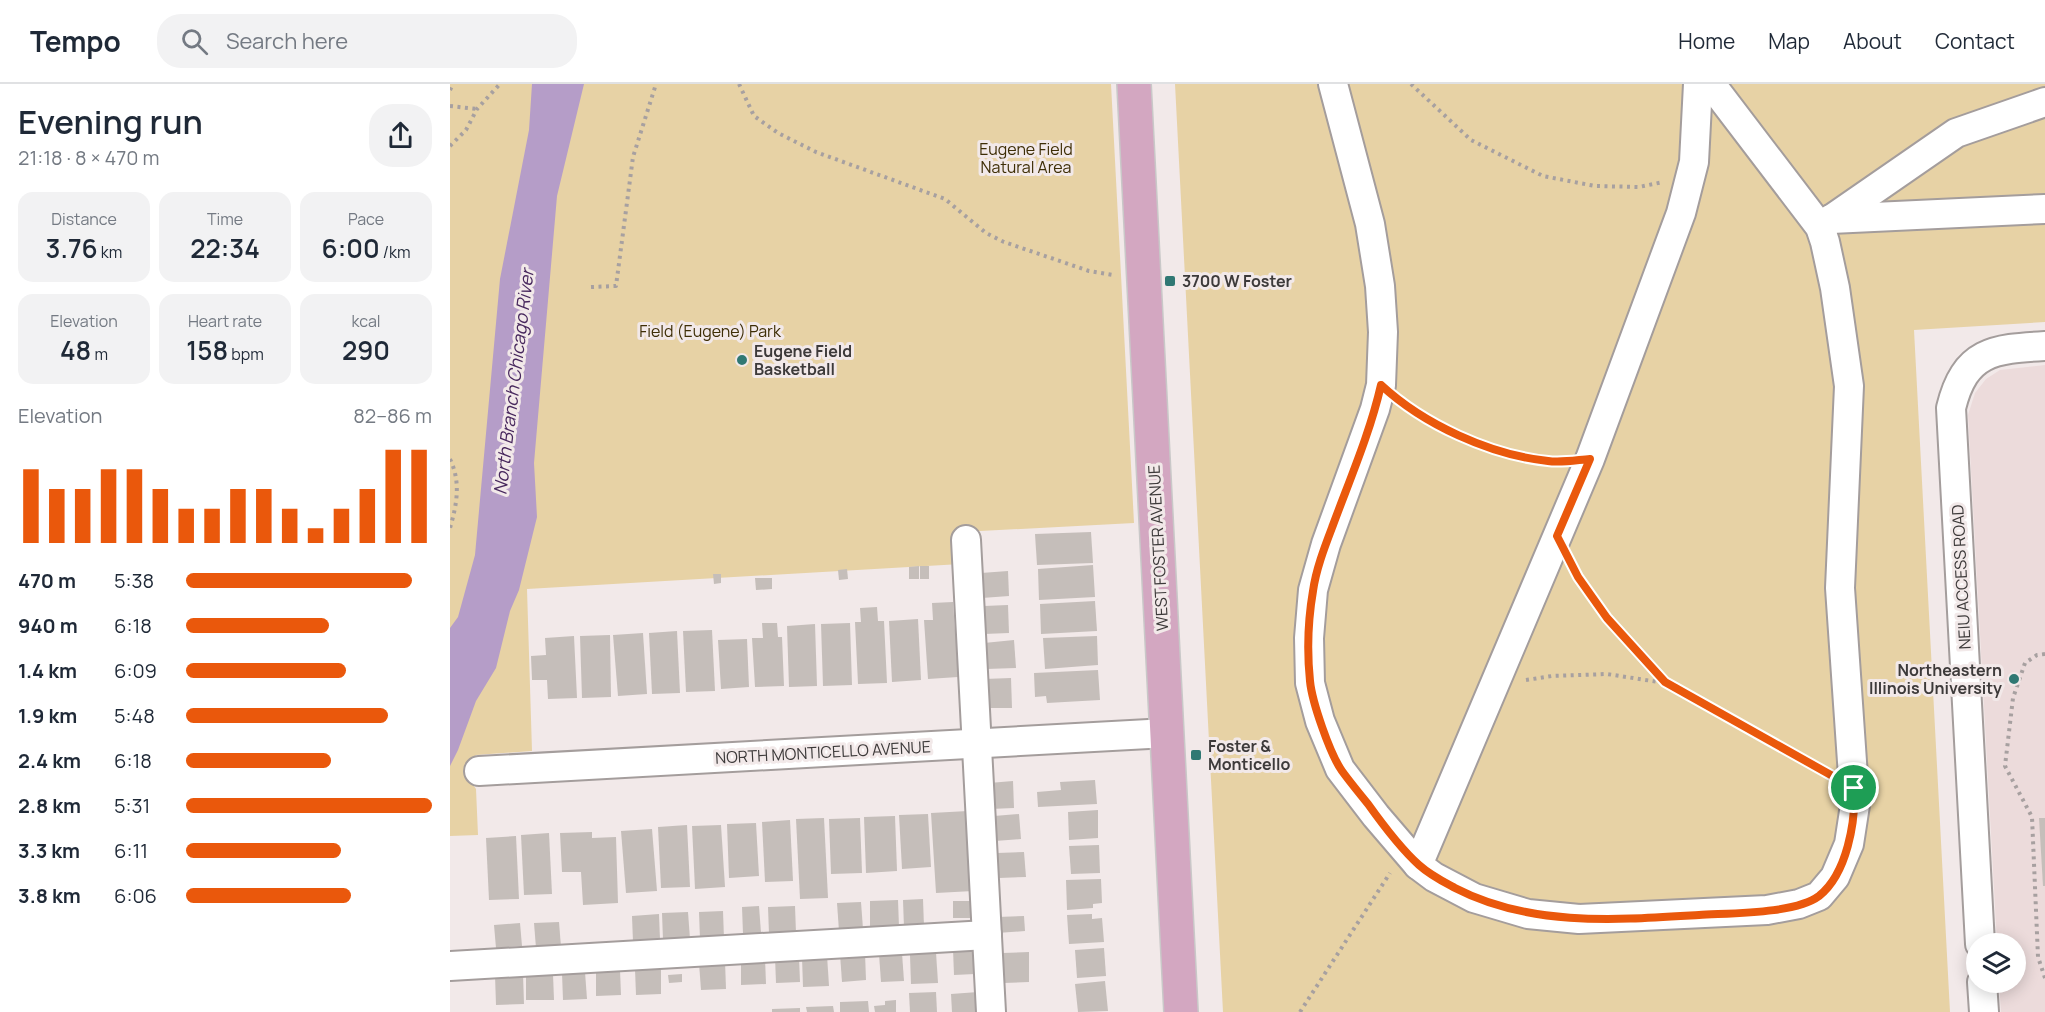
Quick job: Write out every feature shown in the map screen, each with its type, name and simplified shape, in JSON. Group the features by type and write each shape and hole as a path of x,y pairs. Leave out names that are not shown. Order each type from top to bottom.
{"main road":[{"name":"WEST FOSTER AVENUE","path":"1134,84 1181,1012"}],"street":[{"path":"1333,84 1370,224 1380,286 1383,332 1381,385 1375,409 1326,543 1313,590 1309,638 1310,683 1320,722 1340,769 1412,857 1434,877 1474,898 1528,914 1579,919 1767,910 1799,904 1819,896 1835,877 1849,844 1855,805 1840,588 1849,386 1835,288 1825,242 1826,223 1711,84"},
{"path":"1412,857 1493,687 1590,459 1681,213 1694,162 1698,84"},
{"path":"1826,223 1956,133 2045,102"},
{"path":"1826,223 2045,209"},
{"name":"NEIU ACCESS ROAD","path":"1979,933 1952,408 1955,393 1964,376 1974,363 1988,353 2005,348 2045,346"},
{"path":"966,540 991,1012"},
{"name":"NORTH MONTICELLO AVENUE","path":"479,771 1167,733"},
{"path":"450,966 987,935"},
{"path":"1983,993 1984,1012"}],"path":[{"path":"450,90 453,84"},
{"path":"450,146 466,130 477,109 500,84"},
{"path":"591,287 616,286 633,157 656,84"},
{"path":"739,84 754,116 778,133 816,152 945,199 986,233 1004,242 1089,271 1113,275"},
{"path":"1411,84 1471,140 1543,177 1595,186 1640,187 1690,177"},
{"path":"450,106 477,109"},
{"path":"1381,385 1397,400 1420,415 1465,438 1514,455 1550,462 1590,459"},
{"path":"450,459 458,487 450,528"},
{"path":"1557,536 1578,577 1607,618 1665,682 1854,788"},
{"path":"2045,654 2037,655 2025,663 2013,698 2005,766 2032,816 2038,957 2045,978"},
{"path":"1493,687 1552,676 1607,674 1665,682"},
{"path":"1300,1012 1412,857"}],"shaded area":[{"name":"Northeastern Illinois University","path":"2045,365 2045,1012 2001,1012 2000,993 2026,993 2026,933 1996,933 1968,415 1975,393 1986,379 2000,370"}],"green space":[{"name":"Field (Eugene) Park","path":"450,84 1111,84 1134,523 961,532 961,564 527,589 532,751 476,755 469,763 469,779 476,789 478,835 450,836"},
{"path":"1175,84 2045,84 2045,322 1914,330 1950,1012 1223,1012"}],"water":[{"name":"North Branch Chicago River","path":"532,84 584,84 557,196 534,463 537,517 496,668 476,701 450,766 450,628 458,617 475,555 500,279 529,130"}],"building":[{"path":"1091,532 1093,563 1037,565 1035,534"},
{"path":"1093,565 1095,597 1039,600 1038,569"},
{"path":"919,566 919,579 909,579 909,567"},
{"path":"920,566 929,566 929,579 920,579"},
{"path":"847,569 848,579 839,580 838,570"},
{"path":"1008,571 1009,596 982,598 981,573"},
{"path":"713,574 721,574 721,583 714,584"},
{"path":"755,578 772,578 772,589 756,590"},
{"path":"1095,601 1097,631 1041,634 1040,604"},
{"path":"953,602 955,631 962,631 963,643 956,643 958,677 928,679 924,620 933,620 932,603"},
{"path":"1008,605 1009,633 984,634 984,606"},
{"path":"877,607 878,621 884,621 887,683 858,684 855,622 861,622 860,608"},
{"path":"918,619 921,680 892,682 889,621"},
{"path":"762,623 777,623 778,637 782,637 784,686 755,687 752,638 763,638"},
{"path":"850,623 852,685 823,686 821,624"},
{"path":"815,624 817,686 789,687 787,626"},
{"path":"712,630 715,691 686,692 683,631"},
{"path":"677,631 680,693 652,694 649,633"},
{"path":"643,633 647,694 618,696 613,635"},
{"path":"610,635 611,697 582,698 580,636"},
{"path":"574,636 577,698 548,699 547,680 532,680 531,656 546,655 545,638"},
{"path":"1097,636 1098,665 1045,669 1043,638"},
{"path":"747,639 749,687 721,689 718,640"},
{"path":"1014,640 1016,668 986,669 984,643"},
{"path":"1098,670 1100,700 1047,703 1046,696 1035,697 1034,673"},
{"path":"1011,678 1012,708 985,708 984,679"},
{"path":"1095,780 1097,804 1038,807 1037,792 1061,790 1060,782"},
{"path":"1013,781 1014,808 990,809 989,783"},
{"path":"1098,810 1098,838 1069,840 1068,812"},
{"path":"968,811 973,891 936,893 931,813"},
{"path":"928,814 931,867 902,869 899,815"},
{"path":"1019,814 1021,839 995,841 994,816"},
{"path":"895,816 897,871 866,873 864,817"},
{"path":"824,818 828,898 800,899 796,819"},
{"path":"860,818 862,873 831,874 829,819"},
{"path":"2039,818 2045,818 2045,886 2043,886"},
{"path":"790,820 793,881 765,882 762,822"},
{"path":"756,823 759,876 729,878 727,824"},
{"path":"687,825 690,887 661,888 658,827"},
{"path":"721,825 725,887 695,889 692,826"},
{"path":"652,829 657,891 626,893 621,831"},
{"path":"592,832 592,838 616,837 618,903 583,905 581,872 562,872 560,833"},
{"path":"549,833 552,894 524,895 521,835"},
{"path":"516,836 519,899 489,900 486,838"},
{"path":"1099,845 1100,873 1071,874 1069,846"},
{"path":"1024,852 1026,877 999,878 997,853"},
{"path":"1101,879 1102,903 1093,904 1093,908 1067,910 1066,880"},
{"path":"923,899 924,927 904,928 903,900"},
{"path":"898,900 899,927 870,929 870,901"},
{"path":"953,901 972,901 971,918 953,918"},
{"path":"861,902 863,929 839,931 837,903"},
{"path":"759,906 761,933 743,934 742,907"},
{"path":"795,906 796,933 769,934 768,907"},
{"path":"723,911 724,939 700,939 699,912"},
{"path":"688,912 690,939 663,940 662,913"},
{"path":"659,914 660,940 633,942 632,916"},
{"path":"1092,914 1092,919 1102,918 1104,942 1069,944 1067,915"},
{"path":"1024,916 1025,931 997,933 997,917"},
{"path":"559,922 561,947 536,948 534,923"},
{"path":"520,923 522,946 496,948 494,925"},
{"path":"1104,948 1106,976 1077,978 1075,950"},
{"path":"953,949 974,949 975,974 954,975"},
{"path":"936,952 938,983 911,984 910,955"},
{"path":"1029,952 1029,982 1003,983 1002,953"},
{"path":"865,953 866,980 842,982 840,954"},
{"path":"902,953 904,981 881,982 879,954"},
{"path":"827,955 829,986 803,987 802,957"},
{"path":"775,957 799,957 800,982 776,983"},
{"path":"765,958 766,984 741,985 741,959"},
{"path":"725,961 726,989 701,990 699,963"},
{"path":"635,969 661,969 661,994 636,995"},
{"path":"620,970 621,995 596,996 596,971"},
{"path":"585,972 587,999 563,1000 562,973"},
{"path":"523,974 524,1004 496,1005 495,975"},
{"path":"553,974 554,1000 526,1000 526,975"},
{"path":"682,974 682,982 669,983 668,975"},
{"path":"1105,981 1108,1011 1078,1012 1075,984"},
{"path":"936,992 937,1012 910,1012 909,993"},
{"path":"978,992 979,1012 952,1012 951,994"},
{"path":"896,1000 896,1012 875,1012 874,1006 885,1005 885,1001"},
{"path":"868,1001 869,1012 840,1012 840,1002"},
{"path":"833,1006 834,1012 807,1012 806,1007"},
{"path":"800,1008 800,1012 772,1012 772,1009"}],"place":[{"name":"3700 W Foster","path":"1170,281"},
{"name":"Eugene Field Basketball","path":"742,360"},
{"name":"Northeastern Illinois University","path":"2014,679"},
{"name":"Foster & Monticello","path":"1196,755"}],"route":[{"path":"1381,385 1397,400 1428,420 1465,438 1514,455 1550,462 1590,459 1557,536 1578,577 1607,618 1665,682 1854,788 1855,805 1849,844 1835,877 1819,896 1799,904 1767,910 1579,919 1528,914 1474,898 1434,877 1418,865 1340,769 1320,722 1310,683 1309,638 1313,590 1326,543 1375,409 1381,385"}],"park label":[{"name":"Eugene Field Natural Area","path":"1026,158"}]}
